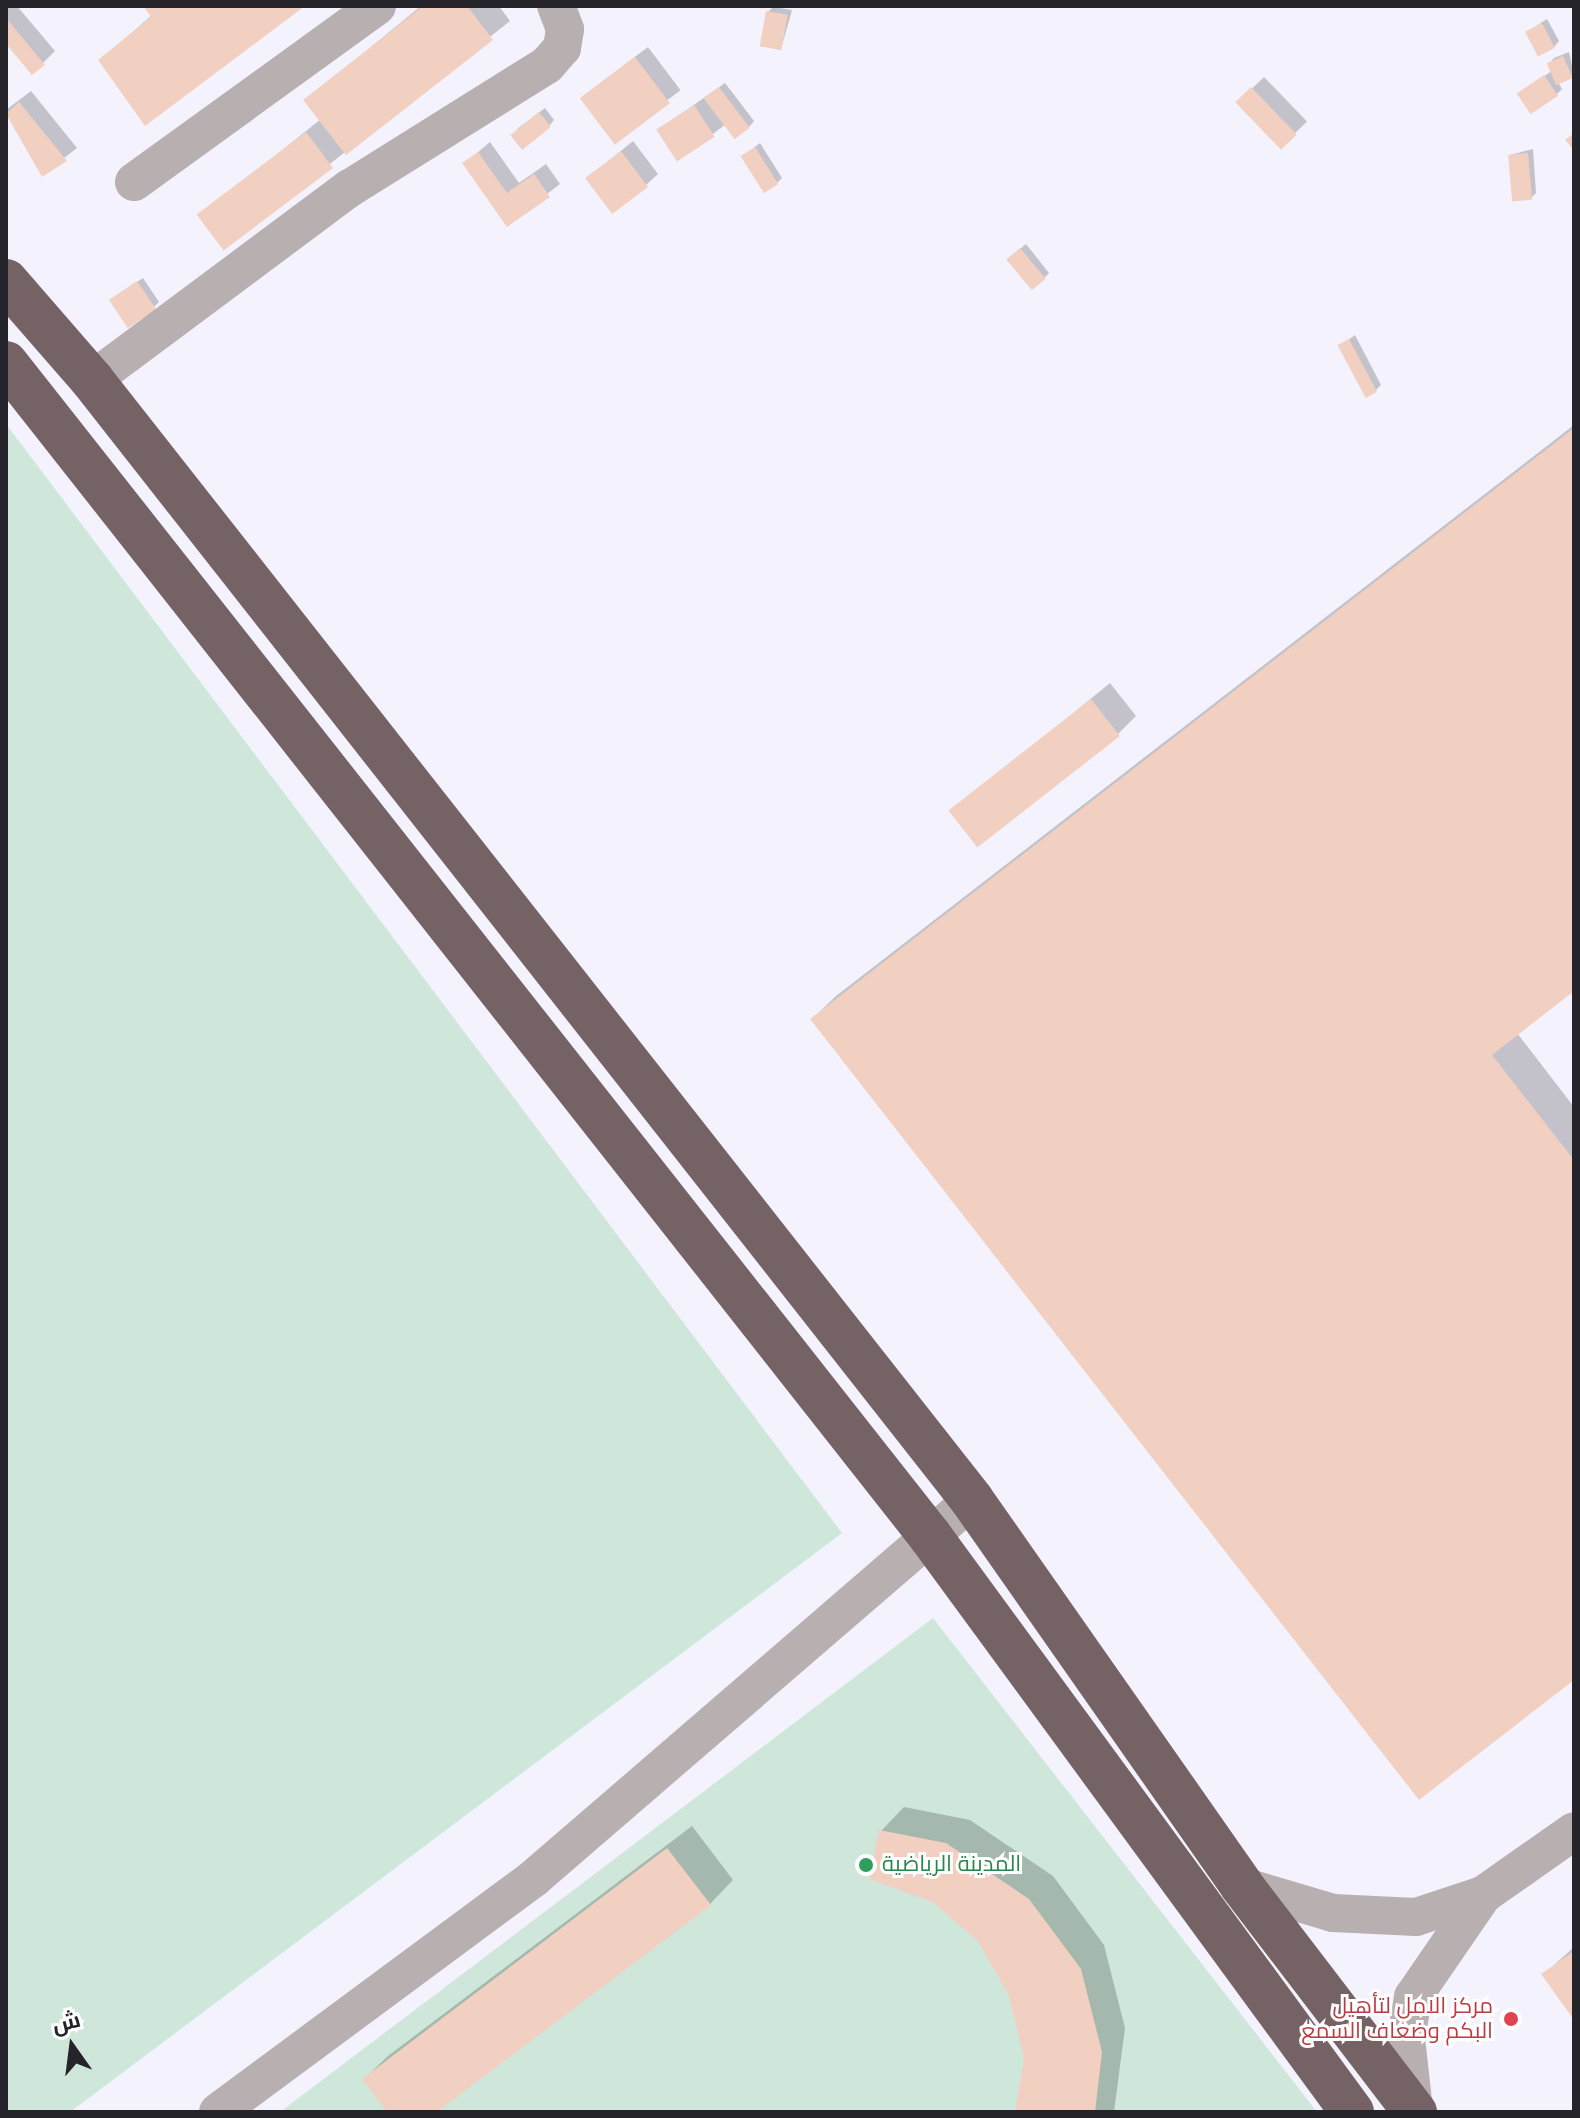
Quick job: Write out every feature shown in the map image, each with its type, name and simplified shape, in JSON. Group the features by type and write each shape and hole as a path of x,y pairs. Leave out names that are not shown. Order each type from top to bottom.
{"highway":[{"path":"6,281 92,380 972,1500 1242,1886 1414,2111"},
{"path":"6,363 930,1536 1352,2112"}],"street":[{"path":"134,182 377,6"},
{"path":"92,380 350,188 547,65 562,48 565,29 556,6"},
{"path":"218,2112 534,1878 972,1500"},
{"path":"1242,1886 1369,1918 1416,1917 1483,1895 1574,1831"},
{"path":"1414,2111 1406,2039 1413,1997 1483,1895"}],"green space":[{"path":"6,424 842,1533 70,2112 6,2112"},
{"name":"المدينة الرياضية","path":"933,1618 1317,2112 280,2112"}],"building":[{"path":"143,6 305,6 145,126 98,60 151,17"},
{"path":"423,6 467,6 493,40 346,155 303,100"},
{"path":"766,11 788,15 781,50 760,46"},
{"path":"6,18 45,65 32,75 6,44"},
{"path":"1542,23 1555,48 1538,57 1525,32"},
{"path":"1563,56 1573,78 1556,85 1547,63"},
{"path":"635,57 670,103 615,145 580,99"},
{"path":"1544,75 1558,96 1531,114 1517,93"},
{"path":"719,87 750,128 735,139 704,98"},
{"path":"1251,87 1297,134 1281,150 1235,102"},
{"path":"19,102 67,161 42,177 6,114"},
{"path":"694,105 715,137 677,161 656,130"},
{"path":"539,112 551,127 522,150 510,135"},
{"path":"306,132 333,168 224,250 197,214"},
{"path":"1574,133 1574,150 1565,140"},
{"path":"755,147 778,184 764,193 741,156"},
{"path":"621,151 648,187 612,214 585,178"},
{"path":"478,152 507,193 534,174 550,197 507,227 462,163"},
{"path":"1528,153 1532,200 1512,202 1508,155"},
{"path":"1020,248 1046,279 1032,290 1006,260"},
{"path":"137,281 156,309 128,328 109,300"},
{"path":"1349,339 1377,392 1366,398 1338,345"},
{"path":"1574,428 1574,991 1492,1055 1574,1160 1574,1680 1419,1800 810,1019"},
{"path":"1091,699 1120,736 977,847 948,810"},
{"path":"879,1830 946,1843 1029,1899 1081,1969 1102,2052 1095,2112 1015,2112 1024,2058 1009,1996 978,1941 933,1902 869,1879"},
{"path":"667,1848 711,1905 437,2112 387,2112 362,2079"},
{"path":"1574,1951 1574,2020 1541,1974"}],"place":[{"name":"المدينة الرياضية","path":"866,1865"},
{"name":"مركز الامل لتأهيل البكم وضعاف السمع","path":"1511,2019"}]}
